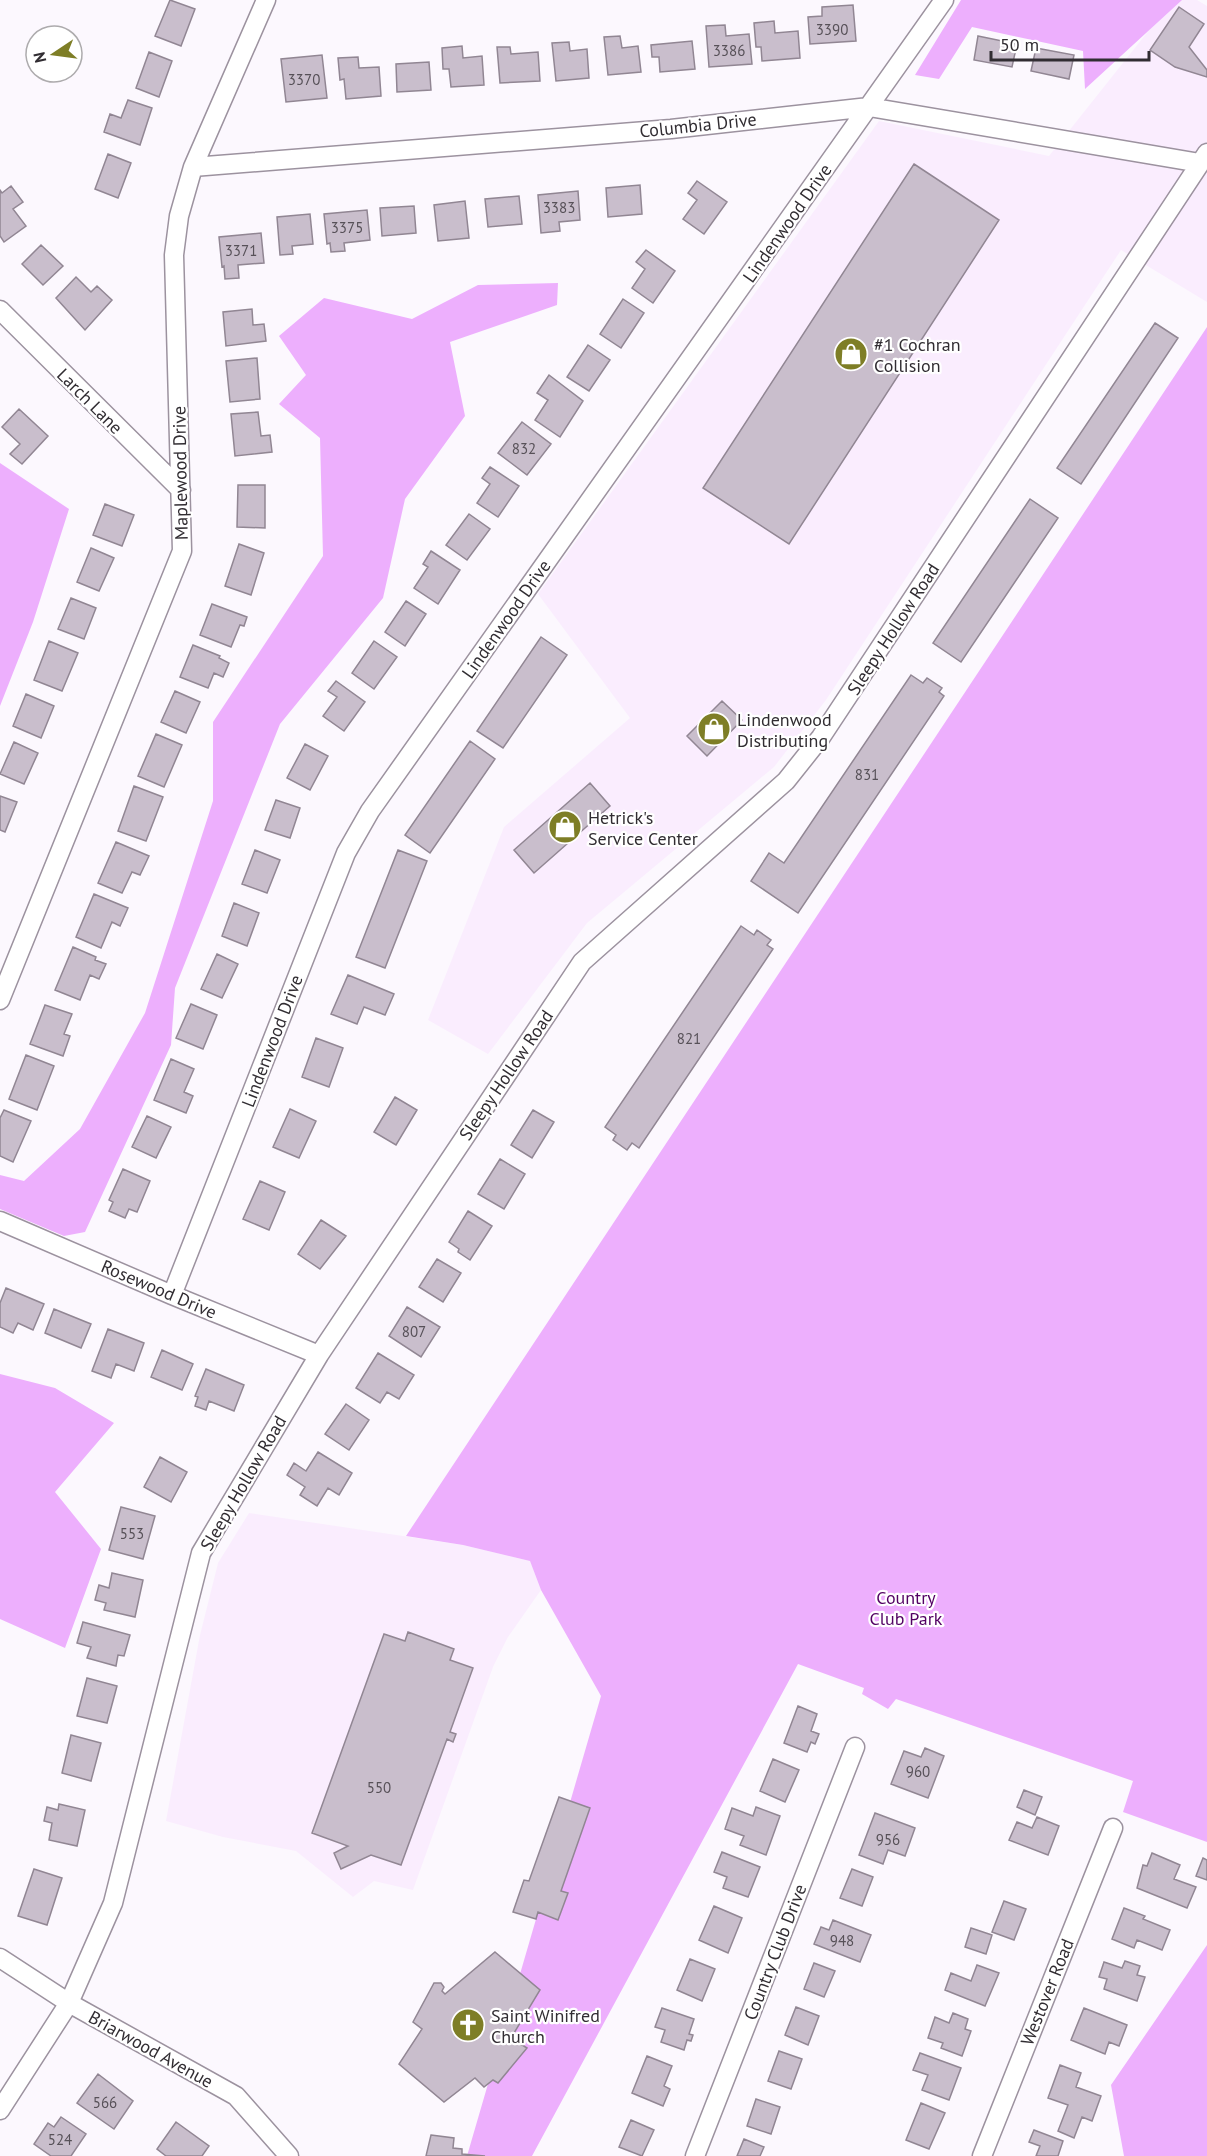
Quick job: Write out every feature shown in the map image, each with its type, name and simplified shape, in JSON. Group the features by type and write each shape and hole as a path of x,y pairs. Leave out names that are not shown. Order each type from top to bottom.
{"street":[{"name":"Maplewood Drive","path":"0,999 182,551 174,255 179,216 193,167 266,0"},
{"name":"Lindenwood Drive","path":"172,1295 346,853 370,811 944,0"},
{"name":"Columbia Drive","path":"193,167 659,130 869,107 1203,158"},
{"name":"Sleepy Hollow Road","path":"0,2110 69,2003 113,1903 201,1553 319,1354 582,962 786,781 821,737 1203,158"},
{"name":"Larch Lane","path":"0,310 181,490"},
{"name":"Rosewood Drive","path":"0,1221 172,1295 319,1354"},
{"name":"Country Club Drive","path":"695,2156 855,1747"},
{"name":"Westover Road","path":"982,2156 1113,1828"},
{"name":"Briarwood Avenue","path":"0,1958 69,2003 236,2097 289,2156"}],"shaded area":[{"path":"1173,0 1197,0 1207,6 1207,302 1121,250 826,700 774,767 587,923 488,1054 428,1020 504,827 630,718 538,594 879,121 1049,156"},
{"path":"249,1513 463,1545 530,1561 541,1590 508,1637 493,1667 413,1890 374,1881 353,1897 296,1851 223,1837 166,1821 200,1635 218,1563"}],"green space":[{"path":"961,0 1182,0 1085,89 1083,51 972,27 939,79 915,75"},
{"path":"558,283 557,305 450,342 465,416 405,499 383,598 280,724 175,988 171,1045 85,1232 64,1236 0,1209 0,1175 24,1181 80,1129 145,1013 213,801 213,722 323,556 320,438 279,404 306,375 279,336 324,298 412,319 478,285"},
{"name":"Country Club Park","path":"1207,327 1207,1842 1123,1812 1133,1781 896,1699 888,1709 862,1694 864,1688 798,1664 532,2156 467,2156 601,1696 541,1590 530,1561 463,1545 406,1536"},
{"path":"0,463 69,509 33,622 0,706"},
{"path":"0,1374 55,1388 114,1423 55,1492 101,1549 65,1648 0,1619"},
{"path":"1207,1945 1207,2156 1124,2156 1111,2085"}],"building":[{"path":"170,0 195,9 181,46 155,36"},
{"path":"853,5 856,41 810,44 808,17 822,16 822,7"},
{"path":"1179,7 1204,24 1189,47 1207,70 1207,77 1175,67 1150,50"},
{"path":"774,21 775,33 798,31 800,58 762,61 761,47 756,47 754,23"},
{"path":"725,25 726,36 749,34 752,64 709,67 706,26"},
{"path":"620,36 622,48 638,46 641,72 608,75 604,37"},
{"path":"978,36 1017,44 1012,67 974,60"},
{"path":"692,41 695,69 660,72 659,57 652,57 651,45"},
{"path":"569,42 570,51 587,49 589,78 556,81 552,43"},
{"path":"462,46 463,58 482,56 484,85 451,87 449,69 443,69 442,48"},
{"path":"497,47 510,47 511,54 538,52 540,81 500,83"},
{"path":"1036,48 1074,55 1069,79 1031,71"},
{"path":"149,52 172,61 159,97 136,88"},
{"path":"322,55 327,98 286,102 281,59"},
{"path":"358,57 359,68 379,67 381,96 346,99 344,79 340,80 338,58"},
{"path":"429,62 431,90 397,92 396,64"},
{"path":"128,100 152,108 140,145 104,132 110,114 121,118"},
{"path":"108,154 131,163 118,198 95,189"},
{"name":"#1 Cochran Collision","path":"914,164 999,220 789,544 703,488"},
{"path":"697,181 727,202 704,234 683,219 697,200 688,193"},
{"path":"640,185 642,214 608,217 606,188"},
{"path":"11,186 23,202 13,209 26,226 4,242 0,236 0,190 2,193"},
{"path":"578,191 580,220 559,222 560,231 541,233 538,195"},
{"path":"519,196 522,224 488,227 485,199"},
{"path":"465,201 469,238 438,241 434,205"},
{"path":"414,206 416,233 382,236 380,208"},
{"path":"367,210 370,240 344,243 345,251 331,252 330,243 327,244 324,214"},
{"path":"310,214 313,244 292,246 293,254 280,255 277,217"},
{"path":"261,233 264,263 238,265 239,278 225,279 219,237"},
{"path":"41,245 63,266 43,285 22,264"},
{"path":"646,250 675,271 653,303 632,288 645,269 636,262"},
{"path":"76,277 91,292 97,286 112,300 85,330 56,298"},
{"path":"623,299 644,313 621,348 600,334"},
{"path":"252,309 253,325 264,324 266,341 226,346 223,312"},
{"path":"1155,323 1178,338 1081,484 1057,468"},
{"path":"588,345 610,360 589,391 567,377"},
{"path":"257,358 260,399 230,402 226,361"},
{"path":"549,375 583,401 560,437 535,420 548,400 537,393"},
{"path":"19,409 48,436 22,464 10,454 20,444 2,427"},
{"path":"258,412 261,436 270,435 272,452 235,456 231,414"},
{"path":"522,422 551,444 527,475 498,453"},
{"path":"490,467 519,486 498,517 477,503 490,484 482,478"},
{"path":"238,485 265,485 265,528 237,527"},
{"path":"1030,499 1058,518 961,662 933,643"},
{"path":"105,504 134,515 122,546 93,535"},
{"path":"469,514 490,529 467,560 446,545"},
{"path":"239,544 264,553 251,595 225,586"},
{"path":"91,548 114,558 99,591 77,582"},
{"path":"431,551 460,570 438,604 414,588 428,567 423,564"},
{"path":"71,598 96,608 84,639 58,629"},
{"path":"406,601 426,614 405,646 385,632"},
{"path":"212,604 247,617 244,626 240,625 231,647 200,635"},
{"path":"541,637 567,655 503,748 477,731"},
{"path":"49,641 78,653 62,691 34,680"},
{"path":"374,641 397,657 374,689 352,673"},
{"path":"193,645 220,656 219,658 229,663 223,677 214,673 208,688 180,677"},
{"path":"911,675 923,683 927,678 942,688 939,692 944,696 798,913 751,881 769,853 784,863"},
{"path":"336,681 365,702 344,731 323,716 337,697 328,691"},
{"path":"175,691 200,702 186,733 161,722"},
{"path":"26,694 54,706 41,738 13,726"},
{"path":"722,701 742,720 707,756 687,736"},
{"path":"156,734 182,745 164,787 138,776"},
{"path":"470,741 495,759 430,853 405,835"},
{"path":"14,742 38,753 24,784 0,774"},
{"path":"305,744 328,756 310,790 287,778"},
{"path":"590,783 610,806 534,873 514,850"},
{"path":"134,786 163,797 146,841 118,831"},
{"path":"0,796 17,802 5,832 0,830"},
{"path":"276,800 300,808 290,838 265,830"},
{"path":"116,842 149,856 140,875 132,872 122,893 98,883"},
{"path":"255,850 280,860 267,893 242,884"},
{"path":"398,850 427,861 385,968 356,957"},
{"path":"94,894 128,908 120,926 112,922 101,948 76,937"},
{"path":"234,903 259,913 247,946 222,936"},
{"path":"741,926 754,935 757,930 771,940 767,945 773,949 639,1148 632,1143 627,1150 613,1140 616,1135 605,1127"},
{"path":"73,947 106,964 99,979 90,975 80,1000 55,990"},
{"path":"217,954 238,964 222,998 201,989"},
{"path":"348,975 394,994 385,1015 364,1007 357,1024 331,1014"},
{"path":"191,1004 217,1015 203,1049 176,1038"},
{"path":"45,1005 72,1014 64,1034 70,1036 63,1056 30,1044"},
{"path":"316,1038 343,1048 329,1087 302,1077"},
{"path":"26,1055 54,1066 37,1110 9,1099"},
{"path":"171,1059 194,1069 184,1092 193,1096 186,1113 154,1100"},
{"path":"395,1097 417,1110 396,1145 374,1132"},
{"path":"290,1109 316,1121 299,1158 273,1147"},
{"path":"4,1110 31,1121 13,1162 0,1156 0,1118"},
{"path":"533,1110 554,1122 532,1158 511,1145"},
{"path":"147,1116 171,1127 156,1158 132,1147"},
{"path":"500,1159 525,1174 504,1209 478,1194"},
{"path":"123,1169 150,1181 137,1212 129,1209 125,1218 109,1211 113,1202 109,1200"},
{"path":"260,1181 285,1192 269,1230 243,1219"},
{"path":"468,1211 492,1226 470,1260 449,1242"},
{"path":"321,1220 346,1236 320,1269 298,1254"},
{"path":"437,1259 461,1273 443,1302 419,1287"},
{"path":"6,1288 44,1304 33,1330 18,1323 13,1333 0,1327 0,1303"},
{"path":"407,1307 440,1327 421,1357 389,1336"},
{"path":"54,1309 91,1324 81,1348 45,1333"},
{"path":"108,1329 144,1343 134,1371 116,1364 111,1378 92,1371"},
{"path":"162,1350 193,1364 182,1390 151,1377"},
{"path":"378,1353 414,1375 399,1399 387,1392 380,1403 356,1388"},
{"path":"206,1369 244,1385 234,1411 209,1401 206,1410 195,1406 198,1397 195,1396"},
{"path":"346,1404 369,1420 349,1450 325,1434"},
{"path":"318,1452 352,1473 339,1495 328,1488 317,1506 300,1495 305,1487 287,1475 294,1463 306,1471"},
{"path":"160,1457 187,1472 171,1502 144,1487"},
{"path":"121,1507 155,1516 143,1559 109,1550"},
{"path":"112,1573 143,1580 135,1617 104,1610 106,1603 95,1600 99,1585 109,1588"},
{"path":"83,1622 130,1635 124,1656 118,1655 116,1666 87,1658 91,1647 77,1643"},
{"path":"408,1632 454,1649 450,1660 473,1668 450,1732 456,1734 453,1742 447,1739 401,1865 371,1855 341,1869 334,1853 348,1846 312,1833 384,1634 405,1641"},
{"path":"87,1678 117,1686 107,1723 77,1716"},
{"path":"798,1706 817,1714 811,1731 819,1734 815,1744 811,1742 807,1752 784,1743"},
{"path":"71,1735 101,1743 91,1781 62,1773"},
{"path":"925,1748 944,1756 928,1798 891,1784 904,1751 921,1757"},
{"path":"773,1759 799,1770 785,1802 760,1791"},
{"path":"1024,1790 1042,1797 1035,1815 1017,1807"},
{"path":"559,1797 590,1808 561,1891 568,1893 558,1920 538,1912 536,1919 513,1912 524,1880 529,1881"},
{"path":"59,1804 85,1810 77,1846 49,1840 52,1823 44,1821 47,1807 58,1810"},
{"path":"756,1807 780,1816 766,1855 740,1845 744,1836 725,1829 732,1808 753,1816"},
{"path":"875,1813 915,1828 905,1856 888,1850 883,1864 859,1855"},
{"path":"1037,1817 1059,1826 1048,1855 1009,1840 1017,1822 1032,1828"},
{"path":"722,1852 760,1867 748,1897 723,1888 727,1877 714,1872"},
{"path":"1152,1853 1180,1865 1174,1879 1196,1887 1187,1908 1137,1888 1143,1865 1147,1866"},
{"path":"1203,1858 1207,1860 1207,1880 1196,1876"},
{"path":"34,1869 62,1878 47,1925 18,1916"},
{"path":"852,1869 873,1877 862,1906 840,1898"},
{"path":"1004,1901 1026,1909 1014,1940 992,1932"},
{"path":"714,1906 742,1918 728,1953 699,1940"},
{"path":"1124,1908 1145,1916 1143,1919 1170,1930 1162,1950 1137,1940 1134,1948 1112,1939"},
{"path":"833,1920 871,1935 860,1962 814,1944 821,1927 829,1930"},
{"path":"971,1928 992,1935 986,1954 965,1947"},
{"name":"Saint Winifred Church","path":"495,1952 540,1990 511,2038 527,2048 498,2083 493,2080 484,2087 475,2078 444,2102 399,2064 422,2029 413,2022 434,1983 441,1983 445,1994"},
{"path":"690,1959 715,1969 702,2001 677,1990"},
{"path":"1125,1961 1140,1966 1137,1975 1145,1977 1137,2001 1104,1989 1107,1979 1099,1977 1104,1962 1122,1968"},
{"path":"814,1963 835,1971 824,1997 804,1989"},
{"path":"977,1965 999,1973 985,2006 945,1990 951,1973 971,1981"},
{"path":"796,2007 819,2016 808,2045 785,2035"},
{"path":"662,2008 694,2019 689,2034 693,2035 691,2041 687,2040 684,2050 661,2042 665,2030 655,2027"},
{"path":"1084,2008 1127,2025 1119,2046 1109,2042 1105,2054 1071,2040"},
{"path":"953,2013 968,2019 965,2029 971,2031 962,2056 941,2048 943,2043 928,2038 935,2017 949,2023"},
{"path":"779,2051 802,2059 791,2089 768,2081"},
{"path":"920,2053 961,2068 949,2100 922,2090 928,2075 913,2070"},
{"path":"647,2056 672,2066 664,2086 670,2089 663,2106 632,2093"},
{"path":"1060,2065 1081,2073 1076,2087 1101,2096 1092,2121 1082,2117 1074,2138 1058,2131 1068,2105 1048,2098"},
{"path":"98,2074 133,2101 114,2129 77,2103"},
{"path":"756,2099 780,2107 771,2134 747,2126"},
{"path":"921,2103 945,2113 929,2149 906,2140"},
{"path":"61,2117 86,2134 71,2156 51,2156 34,2144 48,2123 54,2127"},
{"path":"631,2120 654,2130 642,2156 619,2147"},
{"path":"176,2122 209,2146 202,2156 166,2156 157,2149"},
{"path":"1034,2130 1063,2141 1058,2156 1036,2156 1040,2146 1029,2142"},
{"path":"431,2135 454,2138 453,2148 462,2149 462,2154 485,2156 426,2156"},
{"path":"744,2139 764,2147 760,2156 737,2156"}],"place":[{"name":"#1 Cochran Collision","path":"851,354"},
{"name":"Lindenwood Distributing","path":"714,729"},
{"name":"Hetrick's Service Center","path":"565,827"},
{"name":"Saint Winifred Church","path":"468,2025"}]}
